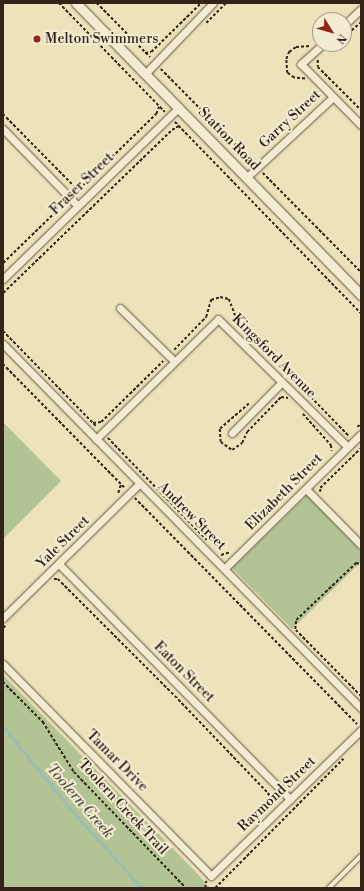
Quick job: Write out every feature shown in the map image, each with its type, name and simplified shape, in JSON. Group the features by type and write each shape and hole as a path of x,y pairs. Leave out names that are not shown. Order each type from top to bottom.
{"street":[{"name":"Station Road","path":"76,3 146,73 361,295"},
{"path":"146,73 213,3"},
{"path":"352,17 361,9"},
{"path":"314,52 301,64 361,125"},
{"name":"Garry Street","path":"247,178 333,97"},
{"name":"Fraser Street","path":"3,279 179,107"},
{"path":"3,129 78,206"},
{"path":"120,308 171,358"},
{"name":"Kingsford Avenue","path":"96,439 171,358 218,318 281,383 345,445"},
{"name":"Andrew Street","path":"3,344 225,568 361,708"},
{"path":"232,433 281,383"},
{"name":"Elizabeth Street","path":"225,568 306,489 345,445 361,434"},
{"name":"Yale Street","path":"3,618 140,483"},
{"path":"306,489 361,545"},
{"name":"Eaton Street","path":"59,564 288,797"},
{"name":"Tamar Drive","path":"3,664 212,876"},
{"name":"Raymond Street","path":"212,876 288,797 361,729"}],"lane":[{"path":"329,888 361,856"}],"path":[{"path":"59,3 361,313"},
{"path":"97,3 361,272"},
{"path":"145,53 151,52 201,3"},
{"path":"352,30 361,22"},
{"path":"318,59 318,67 361,110"},
{"path":"3,263 156,114 160,106"},
{"path":"3,114 78,190"},
{"path":"3,294 172,130 180,126"},
{"path":"93,423 101,422 171,358 206,317 211,300 220,297 229,300 238,322 349,436"},
{"path":"3,332 102,432"},
{"path":"3,364 361,729"},
{"path":"250,403 220,429 221,442 232,450 242,443 247,432 282,397 289,399"},
{"path":"299,410 331,445 332,452 345,445 349,436 361,424"},
{"path":"113,432 107,437 210,543"},
{"path":"320,494 320,488 361,448"},
{"path":"216,549 221,555 230,552 235,547"},
{"path":"295,629 296,620 356,563 361,564"},
{"path":"53,578 58,579 175,696 268,793 275,805 288,797"},
{"name":"Toolern Creek Trail","path":"3,682 43,722 74,772 186,888"},
{"path":"353,727 354,721"},
{"path":"215,888 344,758"}],"green space":[{"path":"3,422 61,481 3,539"},
{"path":"307,495 361,551 361,562 292,629 232,568"},
{"path":"3,675 195,871 210,888 3,888"}],"waterway":[{"name":"Toolern Creek","path":"3,726 69,807 142,888"}],"place":[{"name":"Melton Swimmers","path":"37,39"}]}
